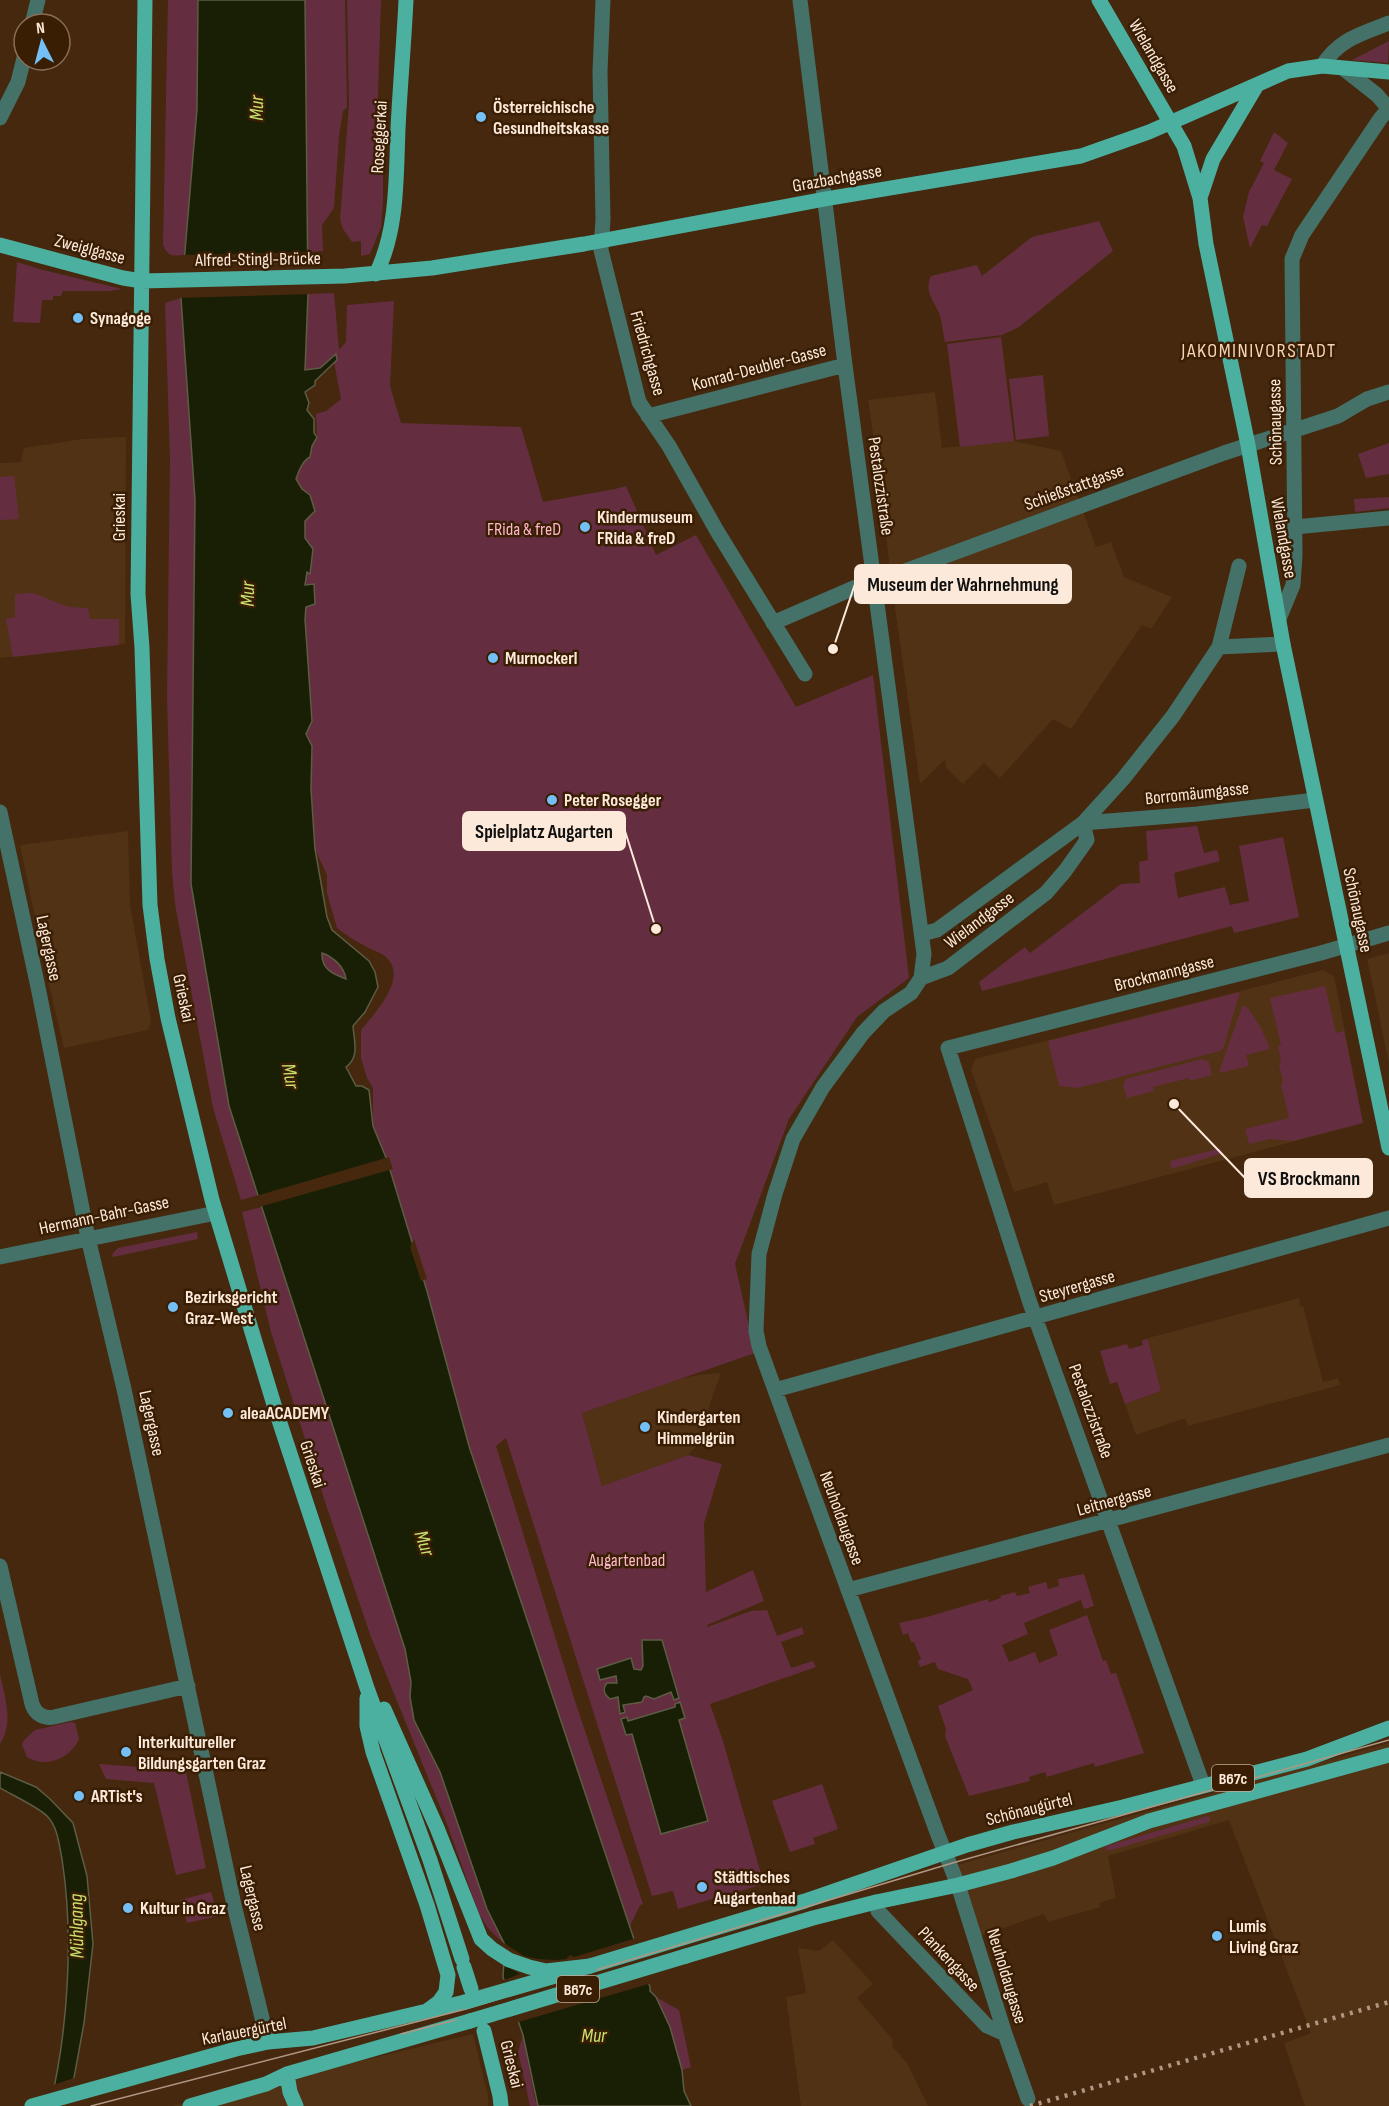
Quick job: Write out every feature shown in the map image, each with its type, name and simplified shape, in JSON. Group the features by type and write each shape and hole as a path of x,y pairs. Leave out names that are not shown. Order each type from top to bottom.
{"main road":[{"name":"Grieskai","path":"145,0 138,594 142,648 150,905 156,959 168,1018 216,1213 274,1408 367,1688 430,1860 463,1963 468,1996"},
{"name":"Roseggerkai","path":"376,274 388,247 398,173 398,128 406,0"},
{"name":"Wielandgasse","path":"1099,0 1184,146 1200,198 1211,271 1248,445 1283,644"},
{"name":"Grazbachgasse","path":"345,276 432,268 602,241 825,199 1081,156 1171,123 1288,71 1322,66 1389,72"},
{"name":"Wielandgasse","path":"1200,198 1213,159 1257,85"},
{"name":"Zweiglgasse","path":"0,245 123,278 142,281 172,280"},
{"name":"Alfred-Stingl-Brücke","path":"172,280 345,276"},
{"name":"Schönaugasse","path":"1283,644 1389,1148"},
{"path":"367,1688 384,1709 437,1828 481,1939 492,1949 519,1964 546,1971 590,1966"},
{"path":"367,1688 367,1726 373,1752 427,1905 448,1975 446,1992 439,2002 423,2013"},
{"name":"Schönaugürtel","path":"590,1966 805,1901 1013,1832 1123,1808 1307,1759 1389,1728"},
{"name":"B67c","path":"190,2106 266,2084 287,2074 802,1921 876,1902 958,1885 1053,1858 1149,1821 1389,1755"},
{"name":"B67c","path":"468,1996 590,1966"},
{"name":"Karlauergürtel","path":"38,2104 225,2052 268,2042 313,2038 423,2013 468,1996"},
{"name":"Grieskai","path":"484,2031 501,2106"},
{"path":"287,2074 290,2092 296,2106"}],"street":[{"name":"Friedrichgasse","path":"603,0 600,72 602,259 639,402 669,446 805,674"},
{"name":"Pestalozzistraße","path":"801,0 844,365 922,934 924,954 921,978"},
{"path":"1322,66 1328,56 1342,43 1389,22"},
{"path":"1344,69 1377,95 1389,108"},
{"path":"0,118 18,82 20,72"},
{"name":"Schönaugasse","path":"1279,619 1293,585 1295,526 1292,259 1302,235 1389,108"},
{"name":"Konrad-Deubler-Gasse","path":"648,416 844,365"},
{"name":"Schießstattgasse","path":"773,623 856,587 1248,445 1338,416 1366,399 1389,392"},
{"path":"1295,526 1389,518"},
{"name":"Wielandgasse","path":"922,934 938,930 1083,823 1123,779 1173,716 1219,647 1239,566"},
{"path":"1219,647 1283,644"},
{"name":"Borromäumgasse","path":"1083,823 1197,814 1315,800"},
{"name":"Lagergasse","path":"0,812 38,987 88,1238 124,1389 234,1905 268,2042"},
{"name":"Wielandgasse","path":"921,978 948,968 1046,893 1087,840 1083,823"},
{"name":"Brockmanngasse","path":"948,1048 1389,933"},
{"name":"Neuholdaugasse","path":"921,978 910,993 884,1011 863,1033 823,1087 793,1139 759,1254 756,1331 775,1390 958,1885 1028,2099"},
{"name":"Pestalozzistraße","path":"948,1048 1036,1317 1203,1785"},
{"name":"Hermann-Bahr-Gasse","path":"0,1257 216,1213"},
{"name":"Steyrergasse","path":"775,1390 1389,1218"},
{"name":"Leitnergasse","path":"848,1590 1389,1445"},
{"path":"0,1566 32,1704 36,1712 50,1718 188,1686"},
{"name":"Plankengasse","path":"876,1902 878,1911 981,2021 1005,2034"}],"shaded area":[{"path":"935,392 942,448 1014,441 1061,451 1096,547 1111,542 1124,577 1172,597 1151,629 1142,625 1071,729 1053,719 1000,778 984,763 963,784 946,768 945,759 920,784 868,400"},
{"path":"126,437 125,644 0,658 0,463 21,462 24,448 82,439"},
{"path":"128,831 130,905 151,1021 148,1030 64,1048 20,845"},
{"path":"1389,953 1389,1063 1367,959"},
{"path":"1323,970 1334,976 1363,1123 1054,1205 1047,1182 1014,1192 971,1070 975,1059"},
{"path":"1299,1298 1323,1382 1338,1378 1340,1385 1188,1426 1185,1418 1136,1435 1125,1404 1161,1391 1148,1338"},
{"name":"Kindergarten Himmelgrün","path":"721,1373 710,1403 702,1440 688,1455 602,1486 582,1413 676,1380"},
{"path":"1389,1743 1389,2106 1305,2106 1284,2043 1311,2033 1229,1820 1108,1856 1116,1898 1099,1903 1100,1907 1048,1922 1044,1914 974,1938 950,1867"},
{"path":"833,1940 873,1984 857,1998 893,2040 892,2046 907,2063 928,2106 801,2106 786,1997 806,1993 798,1948 819,1951"},
{"path":"473,2034 488,2096 488,2106 172,2106"}],"green space":[{"path":"168,0 198,0 197,109 185,255 177,256 171,255 163,244"},
{"path":"305,0 345,0 347,107 343,111 339,136 334,208 322,225 323,251 308,252"},
{"path":"347,0 381,0 376,156 383,159 383,203 381,227 370,254 361,256 361,241 352,242 343,229 340,219 349,105"},
{"path":"1389,41 1388,63 1351,60 1354,59"},
{"path":"1274,132 1288,143 1274,170 1292,179 1267,226 1262,225 1250,248 1243,217 1249,192 1264,163 1260,161"},
{"path":"1099,221 1113,251 1019,327 1002,335 945,342 940,316 929,291 931,276 977,265 982,276 1032,237"},
{"path":"17,262 122,289 63,291 61,296 53,296 53,300 42,300 40,323 13,322"},
{"path":"334,293 339,350 346,342 347,305 394,301 390,386 401,423 521,427 543,502 626,486 656,555 696,535 796,707 873,675 909,978 857,1017 789,1119 735,1264 755,1353 582,1413 602,1486 688,1455 722,1464 704,1523 706,1592 753,1570 764,1601 707,1625 707,1627 751,1611 767,1610 777,1636 802,1627 804,1634 781,1642 791,1668 813,1661 816,1667 710,1704 723,1741 764,1884 678,1909 673,1891 652,1896 506,1438 496,1446 575,1701 643,1904 640,1905 630,1926 469,1446 427,1291 387,1160 373,1126 373,1088 367,1078 361,1058 361,1030 381,1005 392,985 394,975 392,966 384,955 337,928 327,893 327,875 315,849 311,789 312,746 306,734 312,721 305,619 306,607 315,604 314,584 305,585 308,546 305,538 305,521 313,514 310,495 302,489 296,479 303,464 310,457 317,437 316,414 326,411 341,399 334,362 337,360 336,354 320,368 305,371 308,294"},
{"path":"181,298 195,500 191,884 229,1106 259,1195 241,1200 213,1108 175,904 172,872 167,697 170,460 165,303"},
{"path":"1001,337 1014,441 960,447 947,344"},
{"path":"1043,375 1049,436 1016,440 1009,379"},
{"path":"1389,443 1389,474 1366,478 1358,454"},
{"path":"14,476 19,519 0,520 0,477"},
{"path":"1389,497 1389,508 1355,512 1354,499"},
{"path":"33,593 69,607 88,608 90,619 119,619 119,645 13,657 6,619 15,617 15,594"},
{"path":"1197,826 1204,853 1217,850 1220,861 1174,873 1178,898 1225,887 1230,905 1249,901 1239,846 1283,837 1299,917 1234,933 1232,926 982,991 979,982 1025,947 1030,953 1121,884 1140,883 1139,862 1148,860 1146,831"},
{"path":"322,952 338,963 347,979 326,967"},
{"path":"1325,986 1336,1033 1344,1031 1363,1123 1293,1141 1270,1139 1249,1144 1245,1129 1289,1118 1281,1085 1283,1080 1278,1047 1281,1045 1270,998"},
{"path":"1240,992 1223,1049 1220,1051 1078,1088 1059,1086 1048,1041"},
{"path":"1245,1006 1261,1028 1270,1049 1246,1055 1249,1066 1220,1073 1242,1007"},
{"path":"1202,1059 1209,1062 1212,1075 1153,1087 1154,1091 1127,1098 1123,1085 1126,1079"},
{"path":"1221,1148 1220,1154 1171,1169 1170,1161"},
{"path":"262,1207 405,1649 411,1682 410,1697 414,1720 440,1772 487,1909 505,1945 487,1927 479,1914 447,1824 371,1637 326,1505 271,1332 242,1212"},
{"path":"197,1232 198,1239 113,1257 112,1254 118,1248"},
{"path":"1148,1339 1161,1391 1125,1404 1117,1382 1110,1384 1100,1351 1127,1344 1129,1349 1143,1345 1142,1340"},
{"path":"1084,1574 1094,1606 1084,1609 1081,1600 1024,1623 1028,1634 1002,1645 1009,1662 1035,1652 1039,1663 1058,1655 1049,1630 1087,1615 1103,1661 1106,1660 1111,1674 1116,1673 1144,1753 1095,1767 1094,1763 1047,1777 1045,1772 1029,1777 1030,1781 969,1796 945,1736 946,1729 938,1706 973,1690 968,1679 938,1669 935,1662 920,1667 918,1661 921,1659 914,1642 911,1642 908,1633 903,1635 899,1623 988,1599 989,1602 1015,1592 1017,1596 1030,1593 1028,1587 1046,1582 1048,1589 1059,1586 1058,1579"},
{"path":"0,1674 6,1701 7,1727 0,1744"},
{"path":"70,1722 75,1723 79,1739 70,1752 50,1762 27,1757 22,1745 35,1730"},
{"path":"99,1764 153,1768 154,1771 186,1772 206,1868 176,1875 154,1783 106,1779"},
{"path":"822,1784 838,1829 813,1838 815,1844 790,1852 772,1801"},
{"path":"1208,1816 1209,1822 1108,1851 1105,1848 1106,1846"},
{"path":"211,1892 218,1916 187,1923 180,1900"},
{"path":"656,1997 679,2010 691,2067 682,2070 670,2027"},
{"path":"523,2035 538,2106 530,2106 518,2052"}],"water":[{"name":"Mur","path":"198,0 305,0 308,294 305,370 320,368 336,354 337,360 315,381 315,385 305,392 309,403 307,410 314,419 314,433 317,437 310,457 303,464 296,479 302,489 310,495 315,511 305,521 305,538 313,549 310,574 307,572 305,585 314,584 315,604 306,607 305,619 312,721 306,734 312,746 311,789 315,849 327,917 332,930 369,961 375,972 378,987 365,1012 353,1026 355,1054 346,1067 356,1086 369,1090 373,1126 387,1160 427,1291 469,1446 650,1991 656,1997 670,2027 682,2070 684,2091 691,2106 538,2106 523,2035 503,1977 505,1945 487,1909 440,1772 414,1720 410,1697 411,1682 405,1649 229,1106 191,884 195,500 181,298 197,109","holes":["322,953 340,966 346,979 332,973 326,967"]},
{"path":"642,1640 662,1640 679,1698 674,1700 671,1692 654,1699 646,1696 642,1702 623,1705 625,1712 620,1714 618,1697 610,1699 604,1691 607,1683 617,1683 616,1676 600,1680 597,1669 631,1658 634,1669 641,1670 643,1666"},
{"path":"680,1702 685,1718 679,1720 708,1821 661,1834 632,1734 626,1735 621,1719 627,1717 628,1721 675,1707 675,1704"},
{"name":"Mühlgang","path":"0,1772 36,1787 73,1823 87,1876 93,1944 84,2023 74,2078 50,2106 61,2046 67,1983 68,1920 62,1859 58,1836 51,1820 38,1809 0,1788"}],"pier":[{"path":"311,252 311,294 178,298 182,255"},
{"path":"389,1157 393,1169 259,1207 256,1196"},
{"path":"414,1239 427,1279 421,1281 410,1247"},
{"path":"636,1938 652,1983 515,2023 501,1981 520,1974 501,1963 502,1946 499,1940 524,1956 556,1960 566,1959 570,1955 574,1957"},
{"path":"77,2077 77,2106 47,2106 53,2085"}],"tram line":[{"path":"91,2106 466,2009 949,1864 1389,1740"},
{"path":"401,2034 456,2020"}],"railway":[{"path":"1030,2106 1389,2002"}],"place":[{"name":"Österreichische Gesundheitskasse","path":"481,117"},
{"name":"Synagoge","path":"78,318"},
{"name":"Kindermuseum FRida & freD","path":"585,527"},
{"name":"Museum der Wahrnehmung","path":"833,649"},
{"name":"Murnockerl","path":"493,658"},
{"name":"Peter Rosegger","path":"552,800"},
{"name":"Spielplatz Augarten","path":"656,929"},
{"name":"VS Brockmann","path":"1174,1104"},
{"name":"Bezirksgericht Graz-West","path":"173,1307"},
{"name":"aleaACADEMY","path":"228,1413"},
{"name":"Kindergarten Himmelgrün","path":"645,1427"},
{"name":"Interkultureller Bildungsgarten Graz","path":"126,1752"},
{"name":"ARTist's","path":"79,1796"},
{"name":"Städtisches Augartenbad","path":"702,1887"},
{"name":"Kultur in Graz","path":"128,1908"},
{"name":"Lumis Living Graz","path":"1217,1936"}],"district":[{"name":"JAKOMINIVORSTADT","path":"1259,350"}],"park label":[{"name":"FRida & freD","path":"524,529"},
{"name":"Augartenbad","path":"627,1560"}]}
